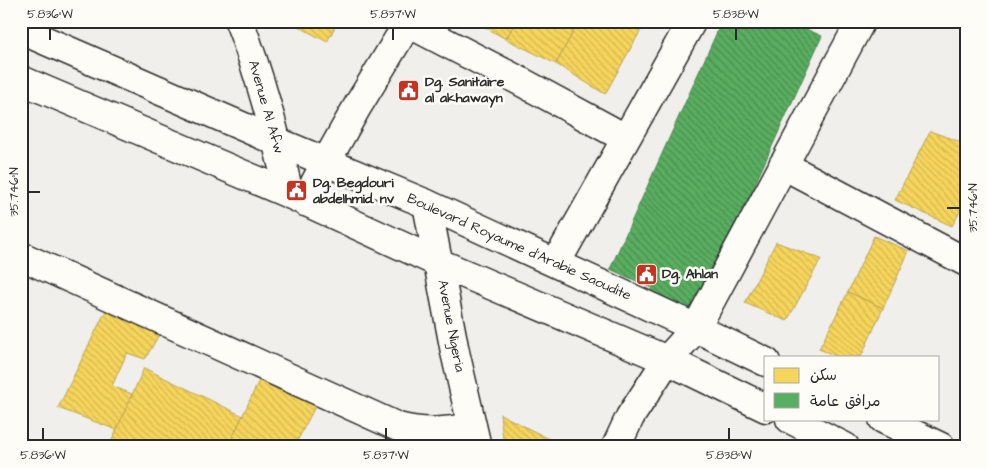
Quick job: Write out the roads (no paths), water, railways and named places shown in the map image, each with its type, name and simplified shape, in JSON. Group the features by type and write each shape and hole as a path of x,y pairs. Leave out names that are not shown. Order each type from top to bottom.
{"street":[{"name":"Avenue Al Afw","path":"240,21 297,198"},
{"path":"556,263 692,21"},
{"path":"616,447 630,417 667,360 696,328 861,21"},
{"path":"297,198 326,162 408,22 625,138"},
{"name":"Boulevard Royaume d'Arabie Saoudite","path":"21,30 278,142 427,204 764,361"},
{"path":"21,80 297,198 439,263 667,360 764,407"},
{"path":"783,164 966,262"},
{"name":"Avenue Nigeria","path":"427,204 455,352 474,437"},
{"path":"21,256 398,427 474,437"},
{"path":"792,420 845,447"},
{"path":"885,420 941,447"}],"place":[{"name":"Dg. Sanitaire al akhawayn","path":"409,90"},
{"name":"Dg. Begdouri abdelhmid. nv","path":"297,191"},
{"name":"Dg. Ahlan","path":"646,274"}]}
